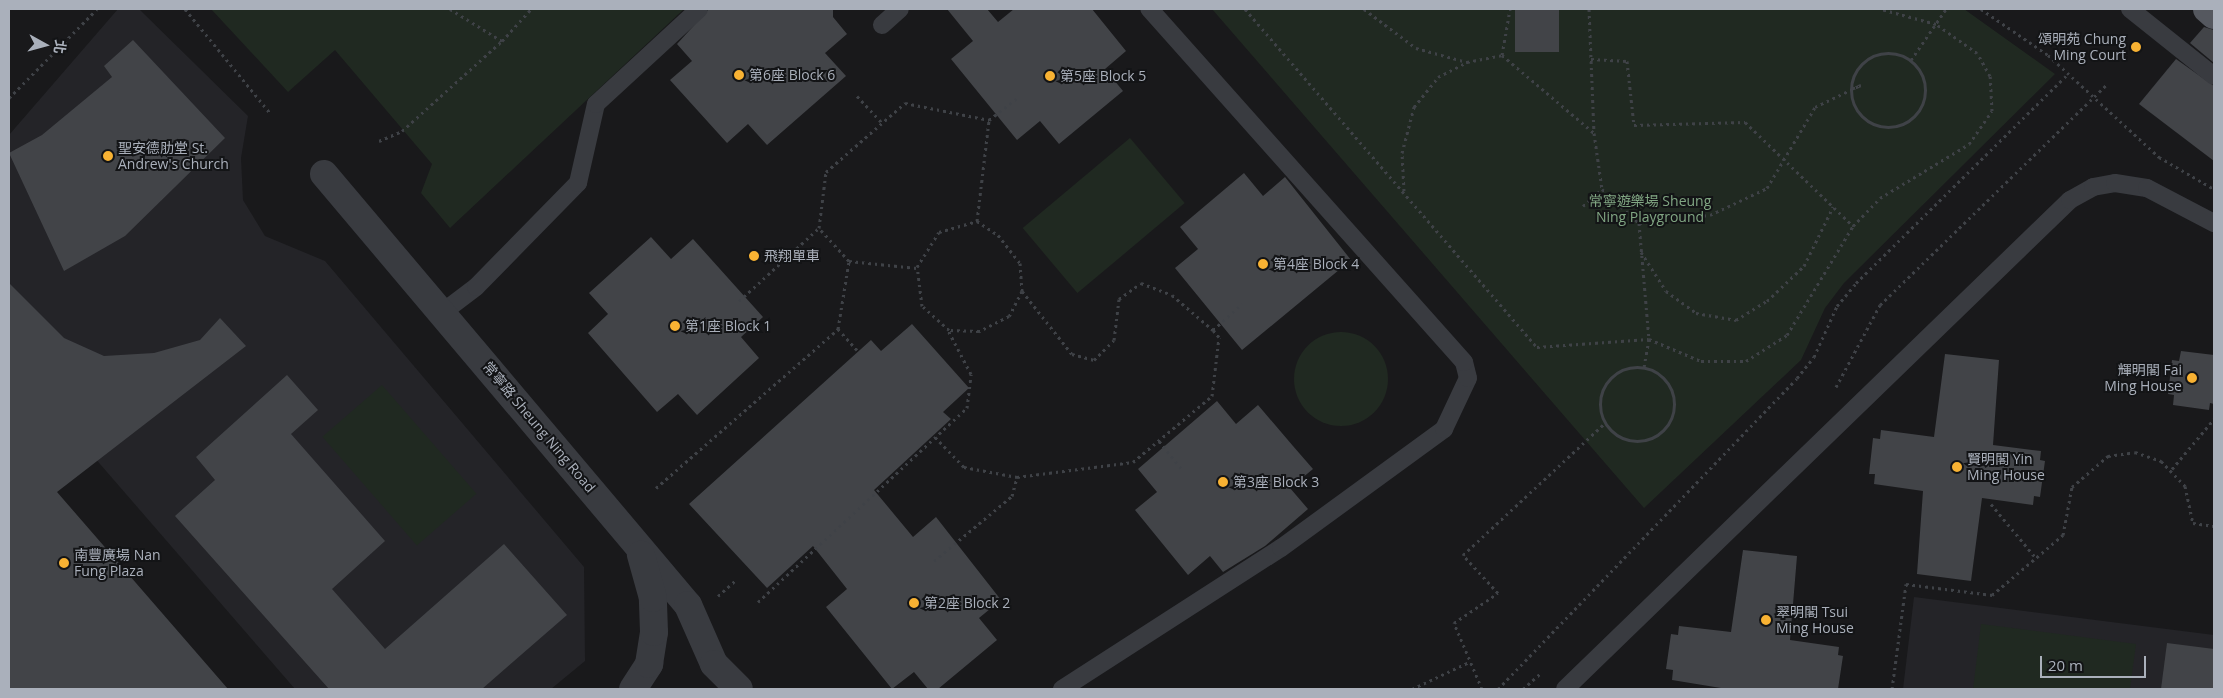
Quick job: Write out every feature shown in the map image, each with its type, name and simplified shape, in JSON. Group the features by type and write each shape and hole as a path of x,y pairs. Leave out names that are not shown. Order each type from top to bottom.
{"main road":[{"path":"2207,9 2214,15"}],"street":[{"name":"常寧路 Sheung Ning Road","path":"324,174 443,312 688,605 714,664 739,689"},
{"path":"633,689 650,664 654,632 653,598 638,544"}],"lane":[{"path":"443,312 476,287 578,183 596,104 699,9"},
{"path":"882,25 900,9"},
{"path":"1062,689 1281,548 1444,429 1468,378 1464,362 1149,9"},
{"path":"2130,9 2214,76"},
{"path":"1565,689 2070,200 2093,187 2115,183 2146,188 2214,223"}],"path":[{"path":"9,98 97,9"},
{"path":"185,9 270,113"},
{"path":"450,9 502,42"},
{"path":"379,141 402,131 502,42 531,9"},
{"path":"1245,9 1537,347 1649,339 1700,361 1746,361 1787,335 1853,226 1880,198 1969,144 1992,111 1990,76 1977,53 1936,24 1881,9"},
{"path":"1364,9 1416,48 1467,62"},
{"path":"1502,56 1510,9"},
{"path":"1589,9 1594,133 1602,189 1639,223 1649,339 1644,367"},
{"path":"1911,60 1946,9"},
{"path":"1981,9 2031,42 2159,157 2214,189"},
{"path":"1890,52 1911,60 1924,81 1925,94 1914,116 1904,124 1880,126 1868,121 1858,113 1851,90 1858,67 1878,54 1890,52"},
{"path":"1404,192 1402,153 1414,107 1438,78 1467,62 1502,56 1594,133"},
{"path":"1591,59 1627,62 1634,125 1745,122 1783,161 1853,226"},
{"path":"1498,689 1797,378 1814,357 1837,306 1856,283 2068,74"},
{"path":"1834,390 1880,305 2106,84"},
{"path":"1639,223 1710,215 1768,188 1815,107 1861,85 1851,90"},
{"path":"857,96 882,123"},
{"path":"978,221 988,120 1018,96"},
{"path":"739,301 819,228 826,172 905,102 988,120"},
{"path":"1582,206 1602,189"},
{"path":"1641,252 1666,291 1696,313 1736,320 1767,301 1804,266 1833,207"},
{"path":"758,602 967,408 971,374 949,330 922,306 917,267 939,232 978,221"},
{"path":"949,330 979,331 1009,316 1022,291 1020,263 998,235 978,221"},
{"path":"819,228 849,261 917,267"},
{"path":"656,488 838,329 849,261"},
{"path":"936,437 964,467 1016,477 1133,462 1212,396 1219,337 1172,295 1141,283 1119,299 1114,340 1094,360 1072,354 1022,291"},
{"path":"1213,330 1242,304"},
{"path":"838,329 857,350"},
{"path":"1632,367 1644,367 1665,379 1672,390 1674,402 1667,425 1648,439 1636,441 1623,438 1605,423 1600,399 1610,377 1632,367"},
{"path":"2172,469 2214,418"},
{"path":"1482,689 1454,623 1498,592 1463,555 1605,423"},
{"path":"1159,440 1182,469"},
{"path":"1892,689 1906,584 1992,595 2063,535 2072,487 2094,464 2108,456 2136,452 2172,469 2190,498 2193,523 2214,526"},
{"path":"934,561 1012,496 1016,477"},
{"path":"1992,504 2036,558"},
{"path":"712,601 737,579"},
{"path":"1412,689 1469,662"},
{"path":"1523,689 1545,669"}],"shaded area":[{"path":"118,9 139,9 248,116 241,158 243,200 265,236 325,261 584,567 585,661 551,689 295,689 9,359 9,135"},
{"path":"1914,597 2214,635 2214,689 1903,689"}],"green space":[{"path":"211,9 684,9 450,228 421,193 432,164 335,50 288,92"},
{"name":"常寧遊樂場 Sheung Ning Playground","path":"1212,9 1964,9 2055,74 1844,283 1825,308 1801,360 1644,508"},
{"path":"1130,138 1185,203 1077,293 1023,228"},
{"path":"1341,332 1359,336 1374,346 1384,361 1388,379 1384,397 1374,412 1359,422 1341,426 1323,422 1308,412 1298,397 1294,379 1298,361 1308,346 1323,336"},
{"path":"382,385 476,494 417,546 322,437"},
{"path":"1981,624 2136,644 2130,689 1973,689"}],"building":[{"name":"第6座 Block 6","path":"709,9 833,9 833,17 847,34 825,53 846,76 767,145 748,124 727,143 670,80 692,61 677,44"},
{"name":"第5座 Block 5","path":"947,9 987,9 998,22 1014,9 1092,9 1126,51 1105,69 1123,91 1059,144 1040,121 1017,140 951,59 973,41"},
{"path":"1515,9 1559,9 1559,52 1515,52"},
{"path":"2204,27 2214,30 2214,63 2190,43"},
{"name":"聖安德肋堂 St. Andrew's Church","path":"133,40 225,138 125,236 64,271 9,153 42,135 112,77 104,66"},
{"path":"2176,59 2214,86 2214,161 2139,104"},
{"name":"第4座 Block 4","path":"1244,173 1263,196 1285,177 1351,260 1242,350 1175,268 1198,249 1180,227"},
{"name":"第1座 Block 1","path":"651,237 671,259 693,239 763,317 741,337 759,358 697,415 678,394 657,412 588,333 608,314 589,293"},
{"path":"9,283 64,338 104,356 154,353 200,340 220,318 246,346 57,492 228,689 9,689"},
{"path":"912,324 969,388 943,412 951,419 874,490 913,537 936,517 1001,600 979,618 997,640 938,689 928,689 914,672 892,689 826,607 847,589 813,546 767,588 689,504 871,340 881,351"},
{"name":"輝明閣 Fai Ming House","path":"2181,351 2214,355 2214,404 2210,403 2209,410 2173,405 2174,395 2168,394 2172,360 2179,361"},
{"name":"賢明閣 Yin Ming House","path":"1945,354 1999,360 1993,445 2041,451 2040,460 2045,461 2040,497 2034,496 2033,505 1982,498 1971,581 1917,574 1923,491 1874,484 1875,474 1869,474 1873,438 1880,439 1881,430 1934,437"},
{"path":"287,375 318,410 291,434 385,541 332,589 385,649 504,544 567,615 482,689 329,689 175,516 215,480 196,457"},
{"name":"第3座 Block 3","path":"1217,401 1236,424 1258,405 1313,469 1290,488 1308,509 1265,546 1223,572 1210,556 1188,575 1135,510 1157,492 1138,469"},
{"name":"翠明閣 Tsui Ming House","path":"1743,550 1797,556 1790,640 1839,647 1838,655 1843,656 1838,689 1727,689 1672,680 1673,670 1666,669 1671,634 1678,635 1679,626 1731,632"},
{"path":"2167,643 2214,649 2214,689 2161,689"}],"place":[{"name":"頌明苑 Chung Ming Court","path":"2136,47"},
{"name":"第6座 Block 6","path":"739,75"},
{"name":"第5座 Block 5","path":"1050,76"},
{"name":"聖安德肋堂 St. Andrew's Church","path":"108,156"},
{"name":"飛翔單車","path":"754,256"},
{"name":"第4座 Block 4","path":"1263,264"},
{"name":"第1座 Block 1","path":"675,326"},
{"name":"輝明閣 Fai Ming House","path":"2192,378"},
{"name":"賢明閣 Yin Ming House","path":"1957,467"},
{"name":"第3座 Block 3","path":"1223,482"},
{"name":"南豐廣場 Nan Fung Plaza","path":"64,563"},
{"name":"第2座 Block 2","path":"914,603"},
{"name":"翠明閣 Tsui Ming House","path":"1766,620"}]}
